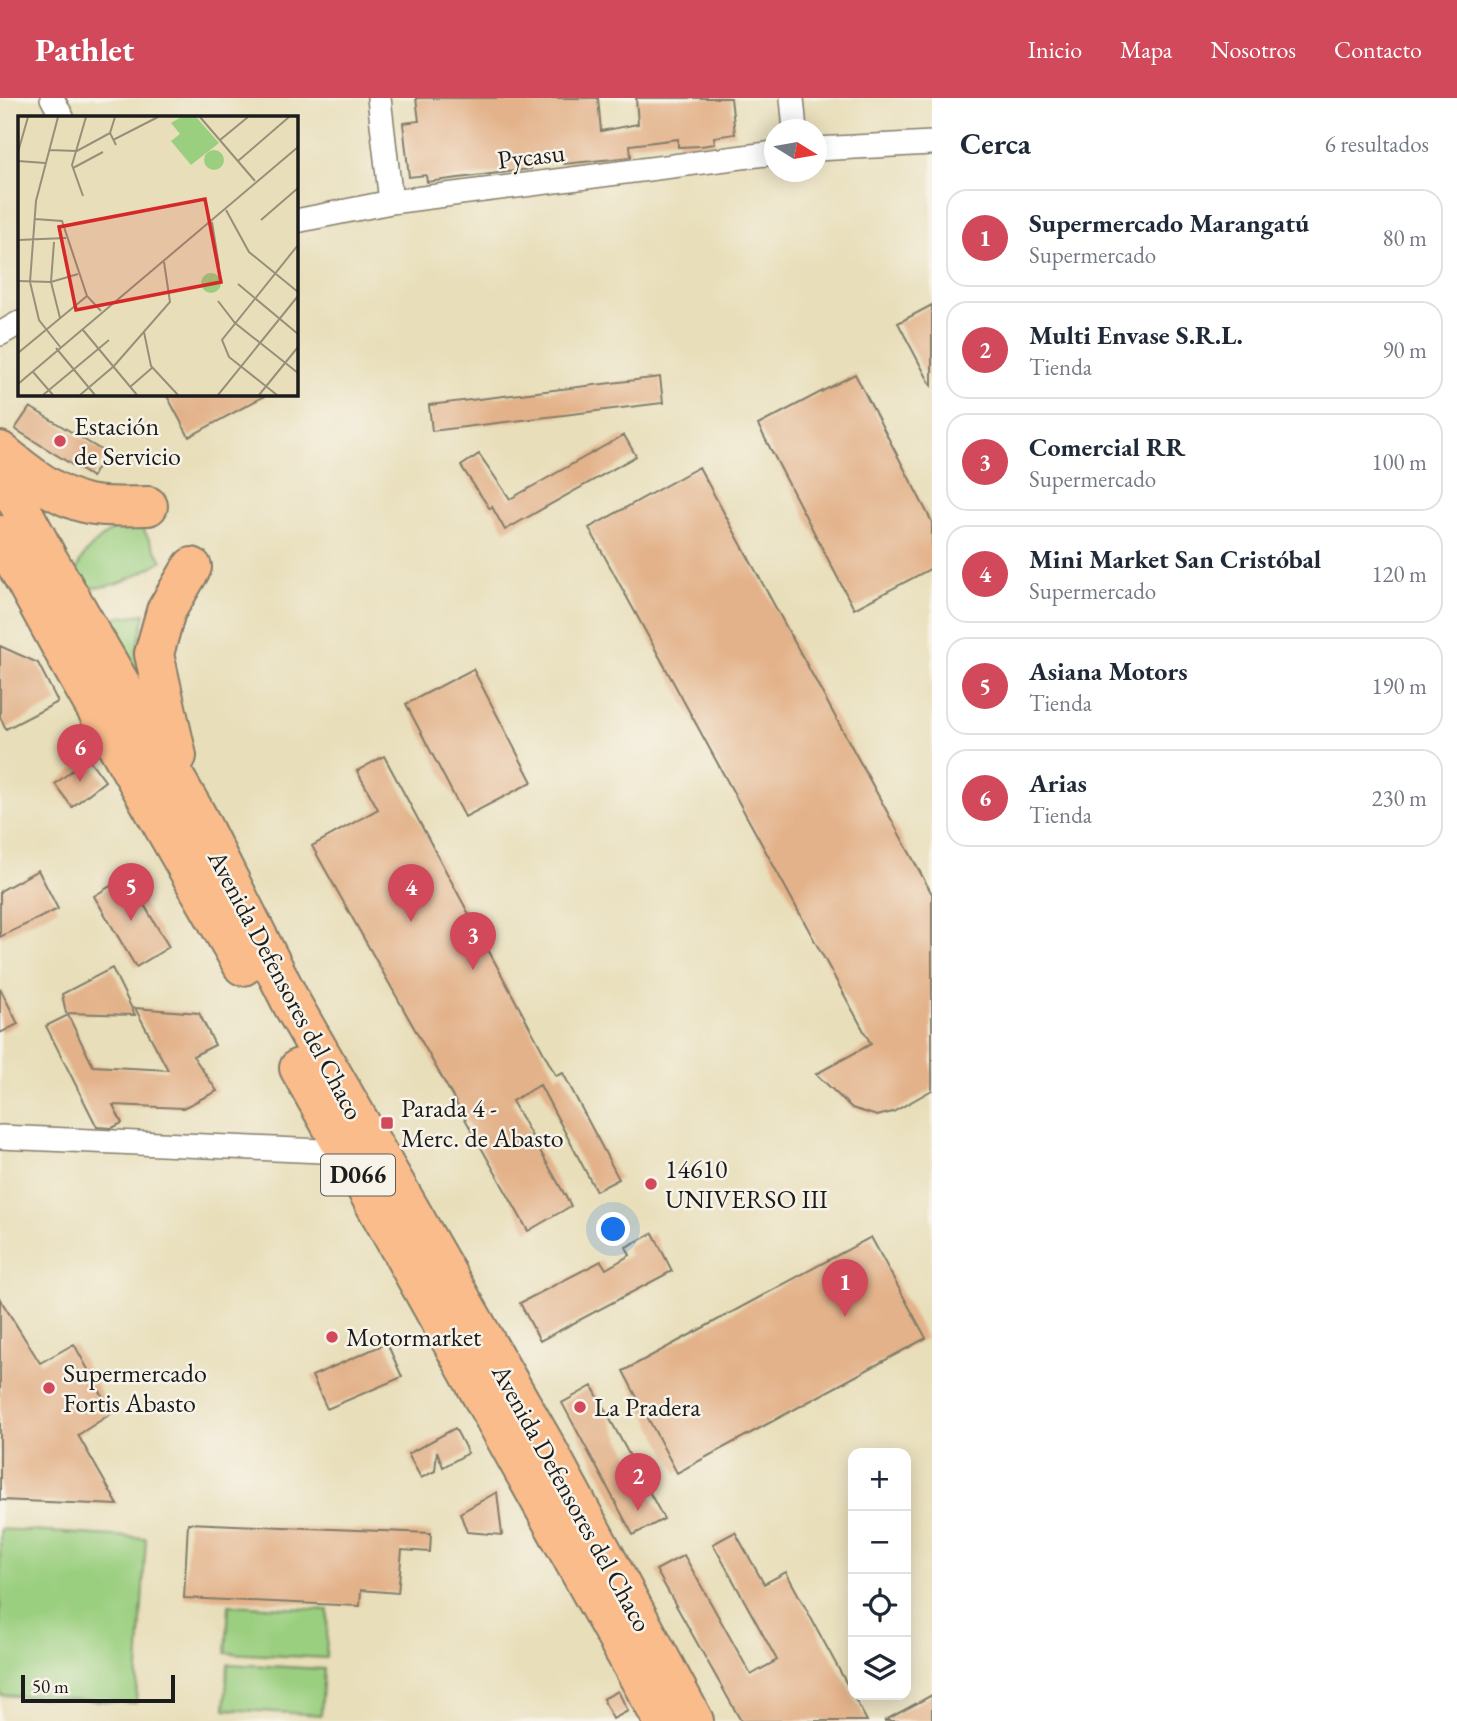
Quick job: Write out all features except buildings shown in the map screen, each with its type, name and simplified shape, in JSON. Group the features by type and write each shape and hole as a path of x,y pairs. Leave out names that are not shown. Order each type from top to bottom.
{"highway":[{"path":"0,451 24,471 69,498 89,504 149,506"},
{"name":"Avenida Defensores del Chaco","path":"0,469 36,572 232,946 663,1721"},
{"path":"0,511 36,572"},
{"name":"Avenida Defensores del Chaco","path":"0,535 82,615 191,805 292,1004 694,1721"},
{"path":"191,805 157,678 155,654 158,631 166,611 192,567"},
{"path":"402,1254 425,1270 513,1399 583,1545 586,1583"}],"street":[{"path":"52,98 61,116"},
{"path":"379,98 391,202"},
{"path":"792,98 794,119"},
{"path":"827,148 932,143"},
{"name":"Pycasu","path":"298,221 391,202 764,154"},
{"path":"0,334 18,324"},
{"path":"0,1137 345,1152"}],"green space":[{"path":"134,514 162,561 131,578 109,586 87,587 75,584 76,572 87,552"},
{"path":"145,614 136,653 138,677 97,620"},
{"path":"0,1529 146,1538 136,1703 0,1695"},
{"path":"229,1605 328,1610 326,1658 226,1653"},
{"path":"228,1664 324,1669 321,1715 225,1709"}],"place":[{"name":"Estación de Servicio","path":"60,441"},
{"name":"Arias","path":"80,782"},
{"name":"Asiana Motors","path":"131,921"},
{"name":"Mini Market San Cristóbal","path":"411,922"},
{"name":"Comercial RR","path":"473,970"},
{"name":"Parada 4 - Merc. de Abasto","path":"387,1123"},
{"name":"14610 UNIVERSO III","path":"651,1184"},
{"name":"Supermercado Marangatú","path":"845,1317"},
{"name":"Motormarket","path":"332,1337"},
{"name":"Supermercado Fortis Abasto","path":"49,1388"},
{"name":"La Pradera","path":"580,1407"},
{"name":"Multi Envase S.R.L.","path":"638,1511"}]}
